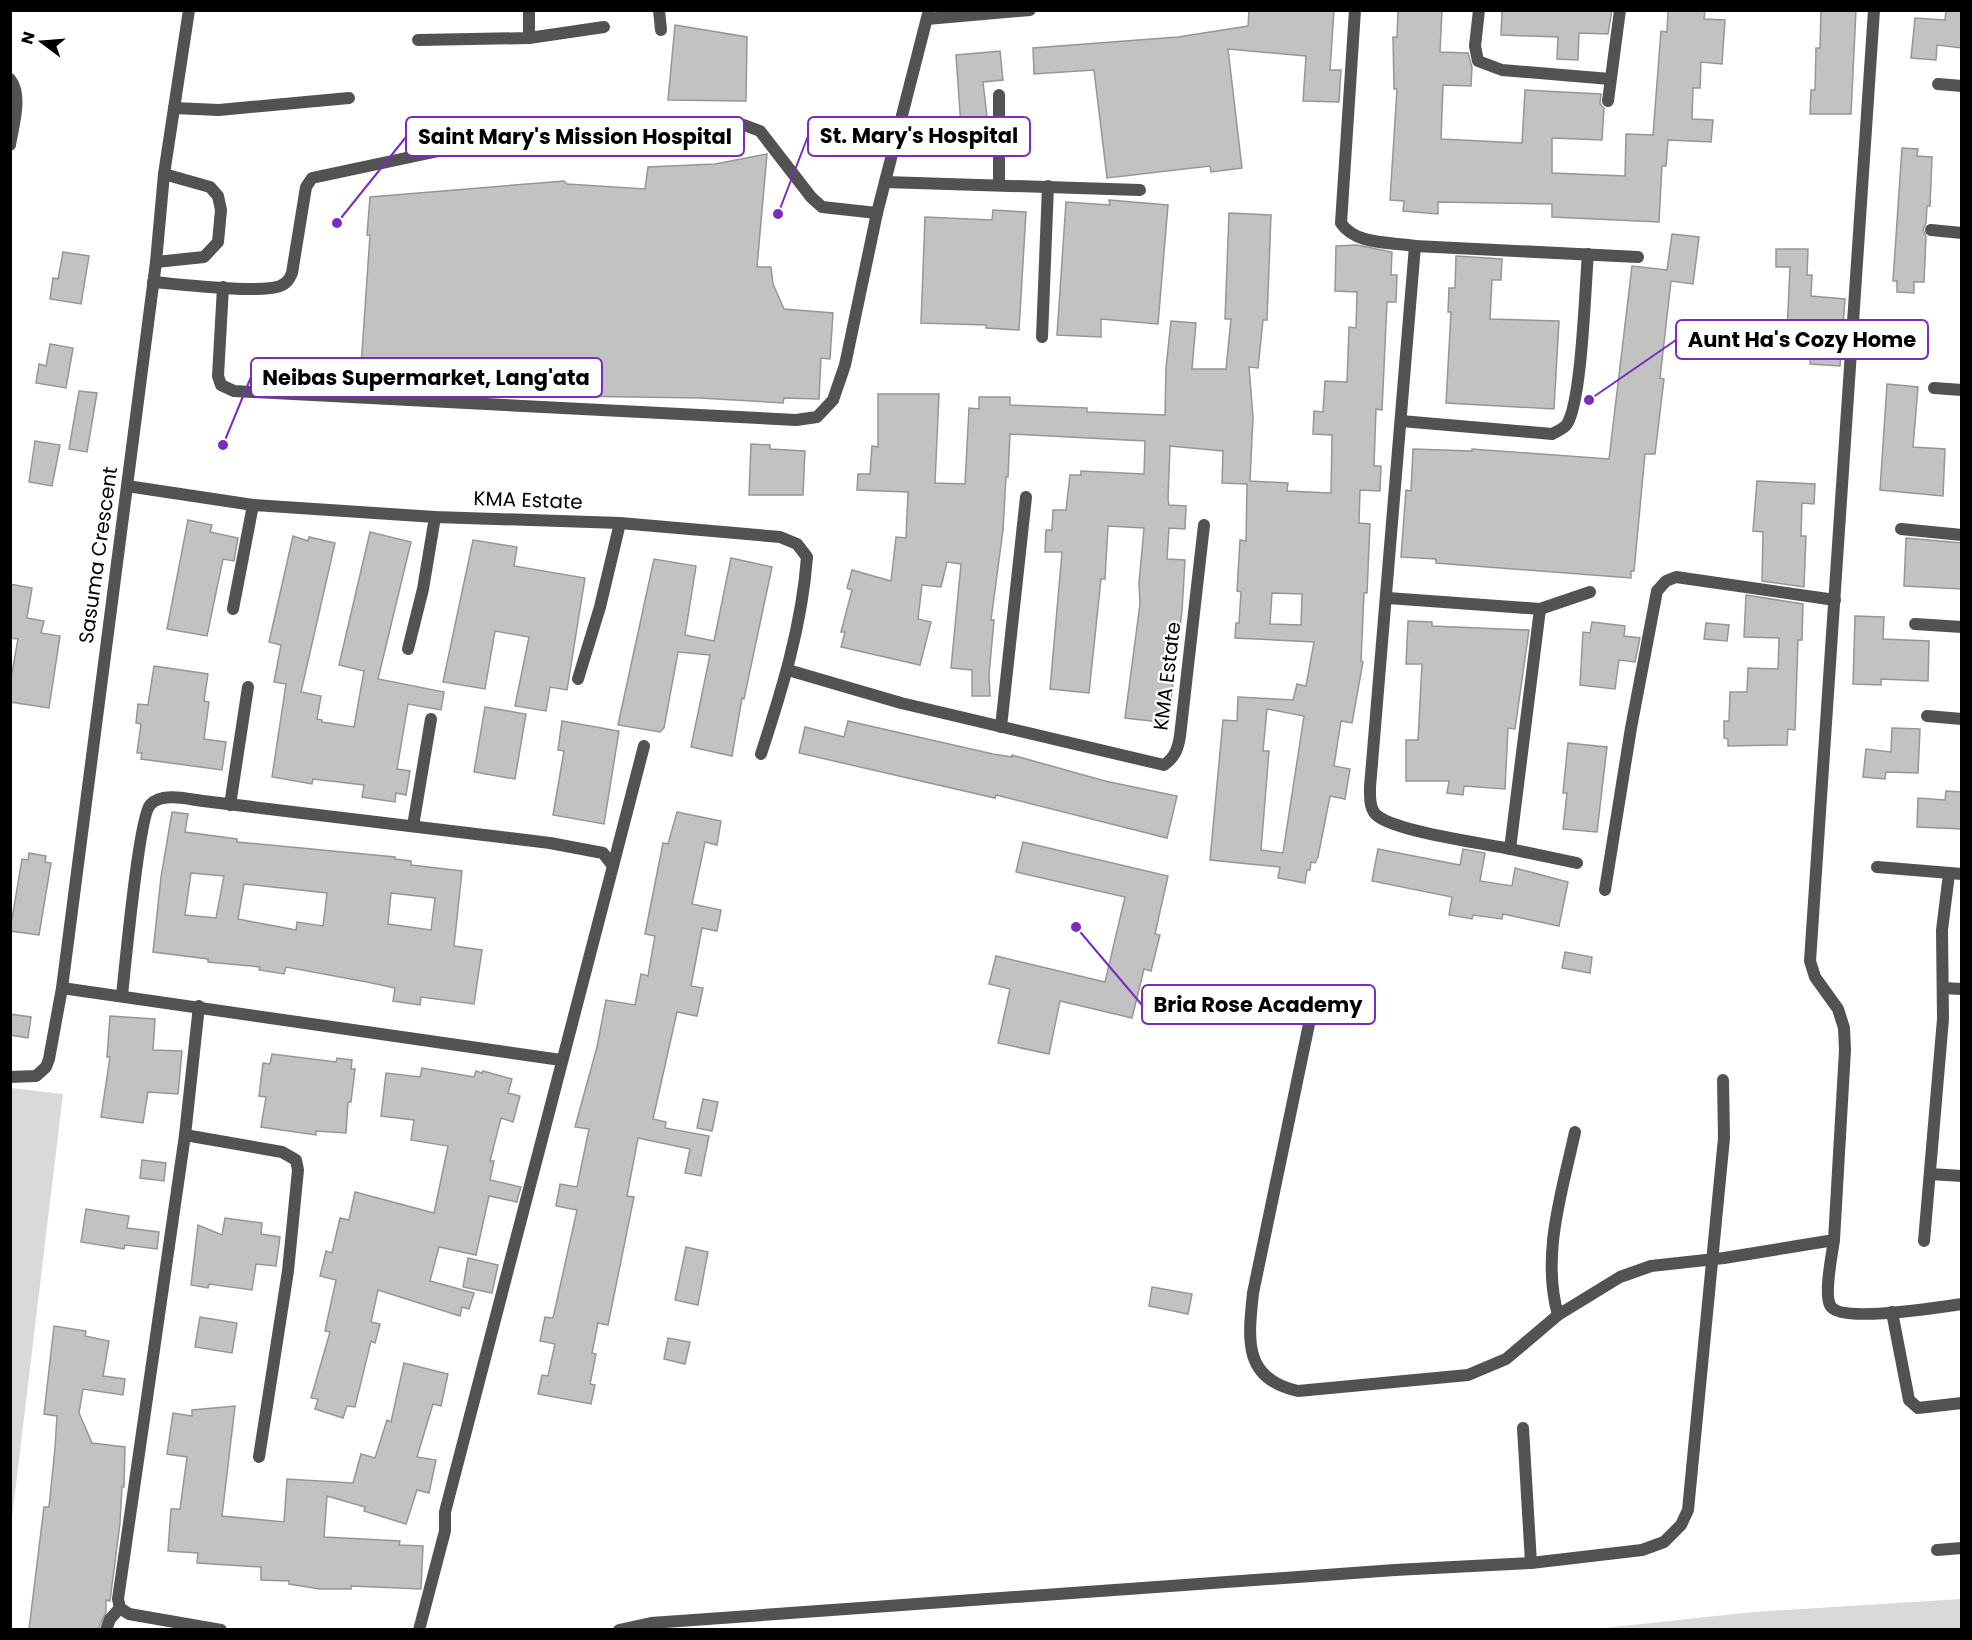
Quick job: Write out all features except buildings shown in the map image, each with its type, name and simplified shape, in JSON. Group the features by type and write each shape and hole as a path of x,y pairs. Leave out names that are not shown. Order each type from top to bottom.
{"street":[{"name":"Sasuma Crescent","path":"11,1077 36,1076 46,1067 62,988 156,262 164,174 189,10"},
{"path":"529,10 529,38"},
{"path":"659,10 661,30"},
{"path":"223,287 218,376 221,385 234,391 796,420 817,417 833,400 845,365 877,213 928,15 1030,10"},
{"path":"1355,10 1341,223 1347,232 1362,239 1415,246 1638,257"},
{"path":"1479,10 1475,46 1478,61 1502,70 1610,79"},
{"path":"1608,101 1620,10"},
{"path":"1874,10 1810,961 1815,977 1838,1010 1844,1028 1834,1240 1828,1295 1829,1304 1842,1314 1892,1312 1962,1304"},
{"path":"418,40 529,38 604,27"},
{"path":"10,79 14,83 17,102 10,145"},
{"path":"1938,84 1962,86"},
{"path":"999,95 999,184"},
{"path":"174,108 219,110 348,98"},
{"path":"153,282 273,288 288,281 292,273 306,187 312,178 481,142 690,125 744,125 760,130 822,207 877,213"},
{"path":"156,262 204,257 218,242 221,210 218,196 210,187 164,174"},
{"path":"885,182 1140,190"},
{"path":"1042,337 1048,186"},
{"path":"1931,230 1962,233"},
{"path":"1415,246 1388,598 1370,787 1371,805 1377,816 1406,827 1577,863"},
{"path":"1401,421 1552,434 1566,426 1571,415 1577,380 1588,254"},
{"path":"1934,388 1962,390"},
{"name":"KMA Estate","path":"127,486 253,505 435,517 620,523 780,537 797,544 807,557 805,583 788,670 761,754"},
{"path":"1001,727 1026,497"},
{"path":"233,609 253,505"},
{"path":"408,649 423,589 435,517"},
{"path":"578,679 600,607 620,523"},
{"name":"KMA Estate","path":"788,670 901,703 1149,764 1164,765 1171,760 1178,749 1204,525"},
{"path":"1901,529 1962,535"},
{"path":"1605,890 1631,728 1657,591 1666,580 1676,577 1835,600"},
{"path":"1388,598 1540,609 1590,591"},
{"path":"1510,849 1540,609"},
{"path":"1915,624 1962,627"},
{"path":"230,805 248,687"},
{"path":"1927,716 1962,719"},
{"path":"413,826 431,719"},
{"path":"419,1629 424,1620 445,1531 448,1501 644,746"},
{"path":"122,995 141,832 149,805 168,797 591,850 603,853 613,866"},
{"path":"1877,867 1955,874 1942,930 1943,1019 1924,1241"},
{"path":"62,988 561,1060"},
{"path":"1943,988 1962,989"},
{"path":"1296,999 1306,1010 1309,1024 1253,1293 1250,1322 1255,1360 1263,1376 1279,1387 1298,1391 1468,1375 1506,1359 1558,1315 1587,1295 1630,1273 1651,1266 1834,1240"},
{"path":"120,1608 118,1586 185,1135 199,1006"},
{"path":"619,1629 651,1623 1395,1570 1531,1563 1642,1550 1664,1542 1681,1525 1688,1510 1724,1138 1723,1080"},
{"path":"1558,1315 1550,1289 1550,1266 1555,1224 1575,1132"},
{"path":"185,1135 282,1152 297,1160 289,1261 259,1457"},
{"path":"1930,1173 1962,1176"},
{"path":"1892,1312 1909,1400 1918,1408 1962,1403"},
{"path":"1523,1428 1531,1563"},
{"path":"1937,1550 1962,1548"},
{"path":"106,1629 110,1618 120,1608"},
{"path":"120,1608 129,1614 221,1629"}],"shaded area":[{"path":"10,1088 63,1094 11,1526"},
{"path":"1961,1599 1961,1629 1595,1629 1753,1612"}],"place":[{"name":"St. Mary's Hospital","path":"778,214"},
{"name":"Saint Mary's Mission Hospital","path":"337,223"},
{"name":"Aunt Ha's Cozy Home","path":"1589,400"},
{"name":"Neibas Supermarket, Lang'ata","path":"223,445"},
{"name":"Bria Rose Academy","path":"1076,927"}]}
